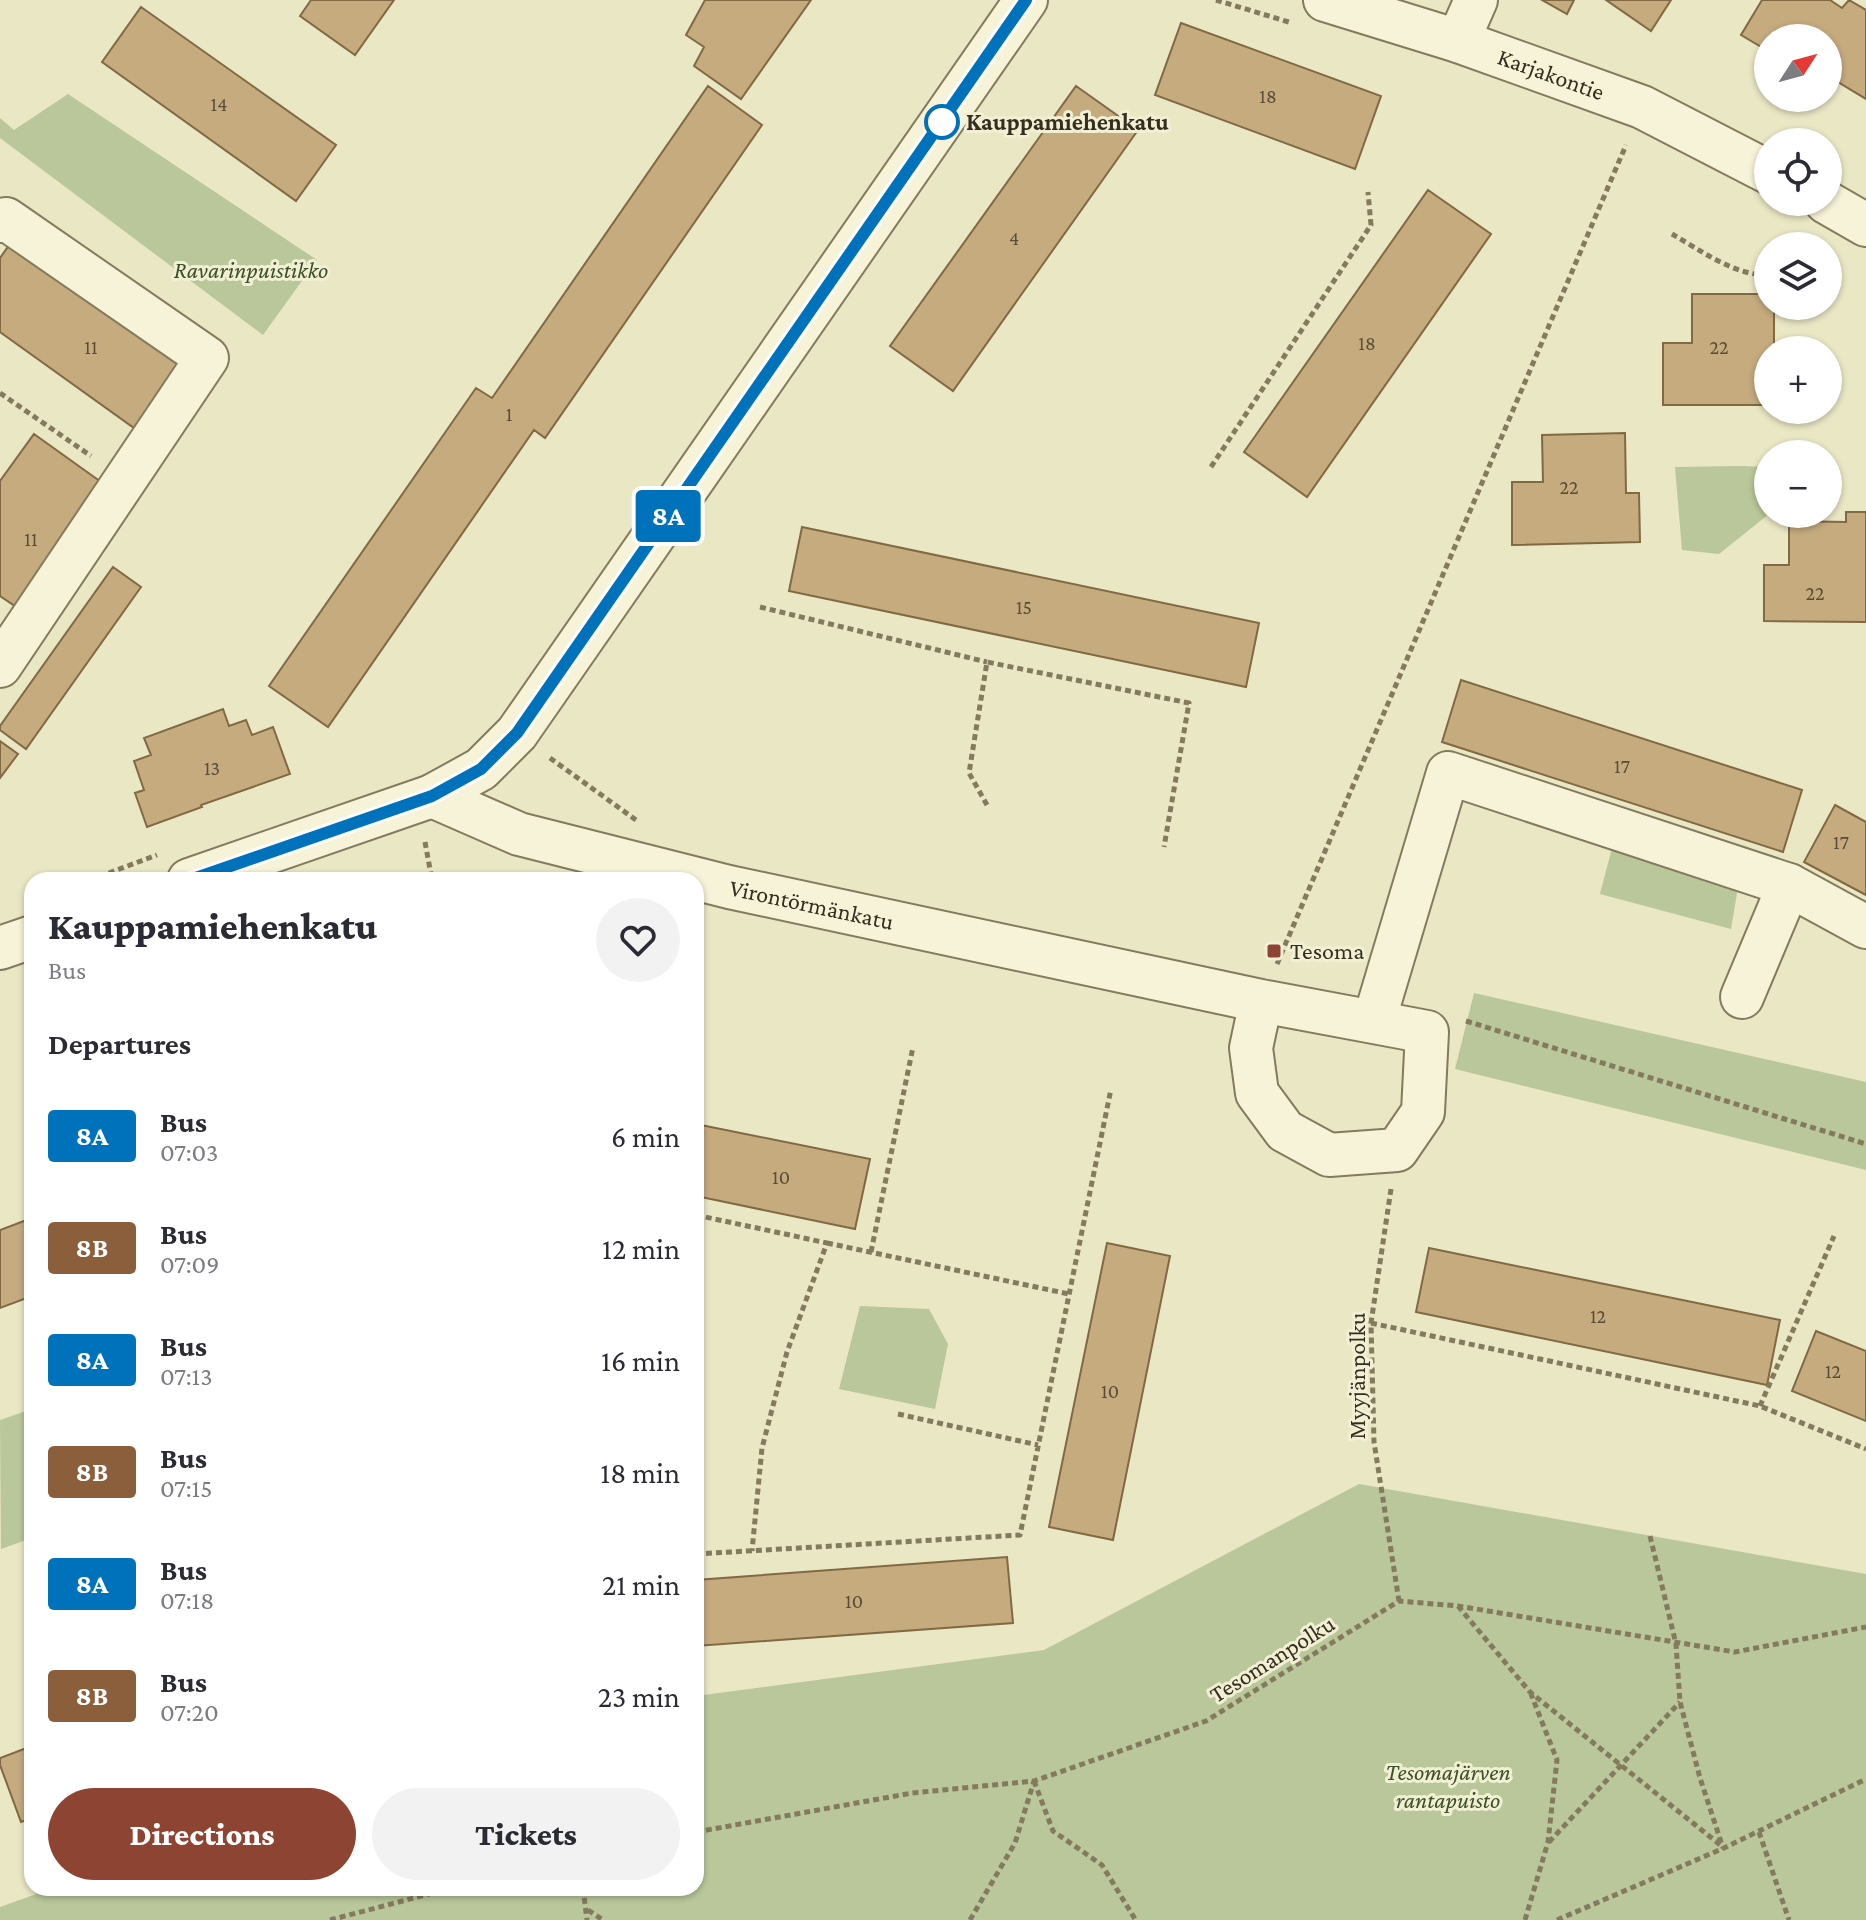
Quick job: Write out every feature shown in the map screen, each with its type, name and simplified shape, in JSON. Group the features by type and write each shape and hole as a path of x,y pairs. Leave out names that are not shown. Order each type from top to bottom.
{"street":[{"path":"212,872 432,796 481,769 517,733 1026,0"},
{"name":"Karjakontie","path":"1325,0 1458,41 1642,107 1754,165"},
{"path":"1458,41 1476,0"},
{"path":"1842,211 1866,225"},
{"path":"0,221 6,219 207,358 0,666"},
{"path":"1374,1021 1448,773 1789,885 1866,927"},
{"name":"Virontörmänkatu","path":"432,796 519,834 670,872"},
{"name":"Virontörmänkatu","path":"704,881 1261,1001 1427,1032 1423,1112 1397,1150"},
{"path":"1742,997 1789,885"},
{"path":"0,948 24,940"},
{"path":"1261,1001 1251,1048 1257,1093 1285,1131 1329,1155 1397,1150"}],"path":[{"path":"1261,1001 1642,107"},
{"path":"1211,467 1371,225 1368,192"},
{"path":"1672,234 1720,262 1754,273"},
{"path":"0,393 124,480"},
{"path":"760,607 987,662 1189,703 1164,847"},
{"path":"987,662 969,773 987,805"},
{"path":"1456,1019 1488,1026 1866,1144"},
{"path":"871,1252 913,1047"},
{"path":"704,1554 1020,1535 1111,1089"},
{"name":"Myyjänpolku","path":"1397,1150 1371,1323 1374,1442 1399,1601"},
{"path":"704,1217 1069,1294"},
{"path":"1760,1406 1834,1236"},
{"path":"752,1551 762,1448 787,1352 827,1243"},
{"path":"1371,1323 1760,1406 1866,1449"},
{"path":"898,1414 1038,1445"},
{"path":"1650,1536 1676,1644 1680,1702 1700,1778 1724,1848"},
{"path":"1399,1601 1458,1606 1735,1652 1866,1627"},
{"name":"Tesomanpolku","path":"704,1831 912,1793 1034,1781 1206,1721 1399,1601"},
{"path":"1458,1606 1530,1692 1724,1848"},
{"path":"1525,1920 1548,1842 1557,1760 1530,1692"},
{"path":"1548,1842 1680,1702"},
{"path":"1557,1920 1724,1848 1866,1779"},
{"path":"1034,1781 1053,1831 1102,1865 1135,1919"},
{"path":"970,1920 1015,1843 1034,1781"},
{"path":"1759,1832 1789,1920"},
{"path":"330,1920 422,1896"},
{"path":"585,1896 587,1920"},
{"path":"587,1909 603,1920"}],"green space":[{"name":"Ravarinpuistikko","path":"68,94 317,260 263,335 0,138 0,118 14,130"},
{"path":"1675,467 1754,467 1754,526 1719,554 1682,550"},
{"path":"1612,848 1738,887 1731,929 1600,894"},
{"path":"1474,993 1866,1082 1866,1170 1455,1069"},
{"path":"860,1306 929,1309 948,1344 935,1409 839,1389"},
{"path":"24,1412 24,1541 1,1549 0,1420"},
{"name":"Tesomajärven rantapuisto","path":"1359,1484 1866,1574 1866,1920 0,1920 0,1907 31,1896 704,1896 704,1695 1044,1650"}],"building":[{"path":"311,0 394,0 355,55 300,16"},
{"path":"705,0 811,0 741,99 694,66 704,47 686,35"},
{"path":"1542,0 1574,0 1567,14"},
{"path":"1606,0 1671,0 1651,31"},
{"path":"1762,0 1830,0 1842,8 1849,0 1866,10 1866,99 1842,84 1842,24 1754,24 1754,43 1741,35"},
{"path":"141,7 336,145 296,201 102,62"},
{"path":"1181,23 1381,96 1355,169 1155,95"},
{"path":"708,86 762,125 545,438 534,430 328,727 269,686 476,388 492,398"},
{"path":"1076,86 1138,130 953,391 890,346"},
{"path":"1428,190 1491,234 1307,497 1244,452"},
{"path":"12,241 182,361 134,428 0,332 0,258"},
{"path":"1692,294 1754,294 1754,320 1774,320 1774,336 1754,336 1754,405 1663,405 1663,343 1692,343"},
{"path":"1625,433 1626,493 1639,493 1640,542 1512,545 1512,482 1543,482 1542,435"},
{"path":"34,434 101,482 15,606 0,596 0,481"},
{"path":"1846,512 1866,512 1866,622 1764,621 1764,565 1789,565 1789,528 1842,528 1842,522 1846,522"},
{"path":"802,527 1259,623 1246,687 789,591"},
{"path":"113,567 141,587 26,749 0,730 0,726"},
{"path":"1461,680 1802,790 1783,852 1442,742"},
{"path":"223,709 229,726 246,720 252,735 273,727 290,774 147,827 135,793 144,790 134,761 151,755 144,738"},
{"path":"0,741 18,754 0,778"},
{"path":"1835,805 1866,822 1866,895 1804,862"},
{"path":"704,1126 870,1159 855,1229 704,1198"},
{"path":"24,1221 24,1299 0,1308 0,1230"},
{"path":"1107,1243 1170,1256 1113,1540 1049,1527"},
{"path":"1429,1248 1780,1320 1767,1385 1416,1312"},
{"path":"1816,1331 1866,1351 1866,1421 1792,1391"},
{"path":"1007,1557 1013,1623 704,1645 704,1579"},
{"path":"24,1749 24,1821 21,1822 0,1765 0,1758"}],"bus line":[{"name":"8A","path":"213,872 432,796 481,769 517,733 1026,0"}],"place":[{"name":"Kauppamiehenkatu","path":"942,122"},
{"name":"Tesoma","path":"1274,951"}]}
